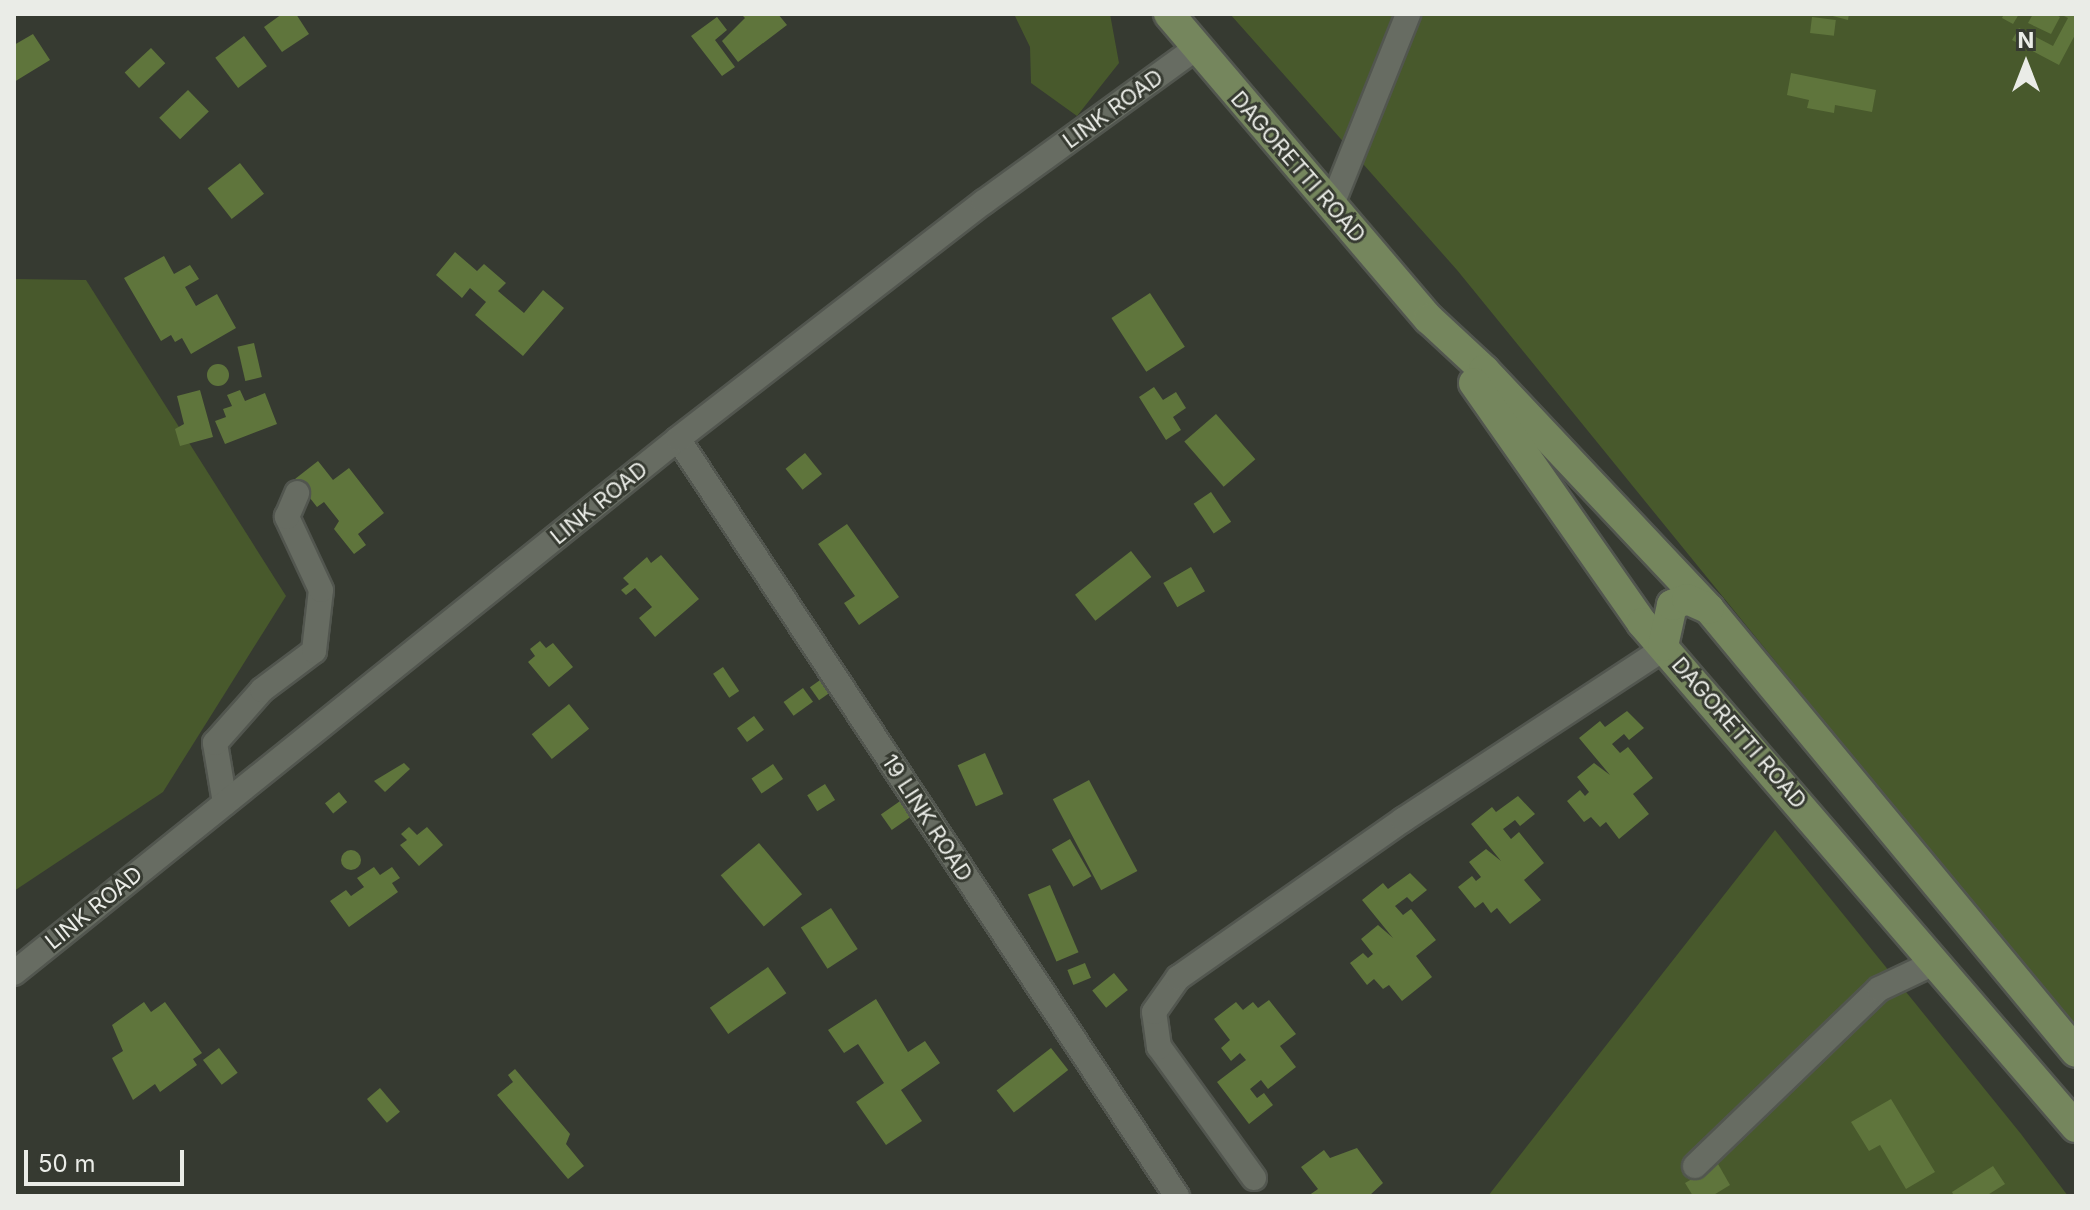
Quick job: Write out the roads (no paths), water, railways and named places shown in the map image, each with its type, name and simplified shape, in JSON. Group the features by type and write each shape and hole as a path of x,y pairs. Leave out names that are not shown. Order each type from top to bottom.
{"main road":[{"name":"DAGORETTI ROAD","path":"1169,14 1429,319 1664,647 2076,1127"},
{"name":"DAGORETTI ROAD","path":"1429,319 1484,370 1709,609 2076,1052"},
{"path":"1664,647 1672,605 1687,599 1709,609"}],"street":[{"path":"1331,207 1408,14"},
{"name":"LINK ROAD","path":"14,973 678,439 984,202 1196,48"},
{"name":"19 LINK ROAD","path":"678,439 1177,1196"},
{"path":"225,803 215,743 262,690 314,651 321,590 287,517 297,493"},
{"path":"1254,1178 1159,1047 1154,1012 1178,978 1403,820 1664,647"},
{"path":"1695,1166 1879,989 1936,962"}]}
